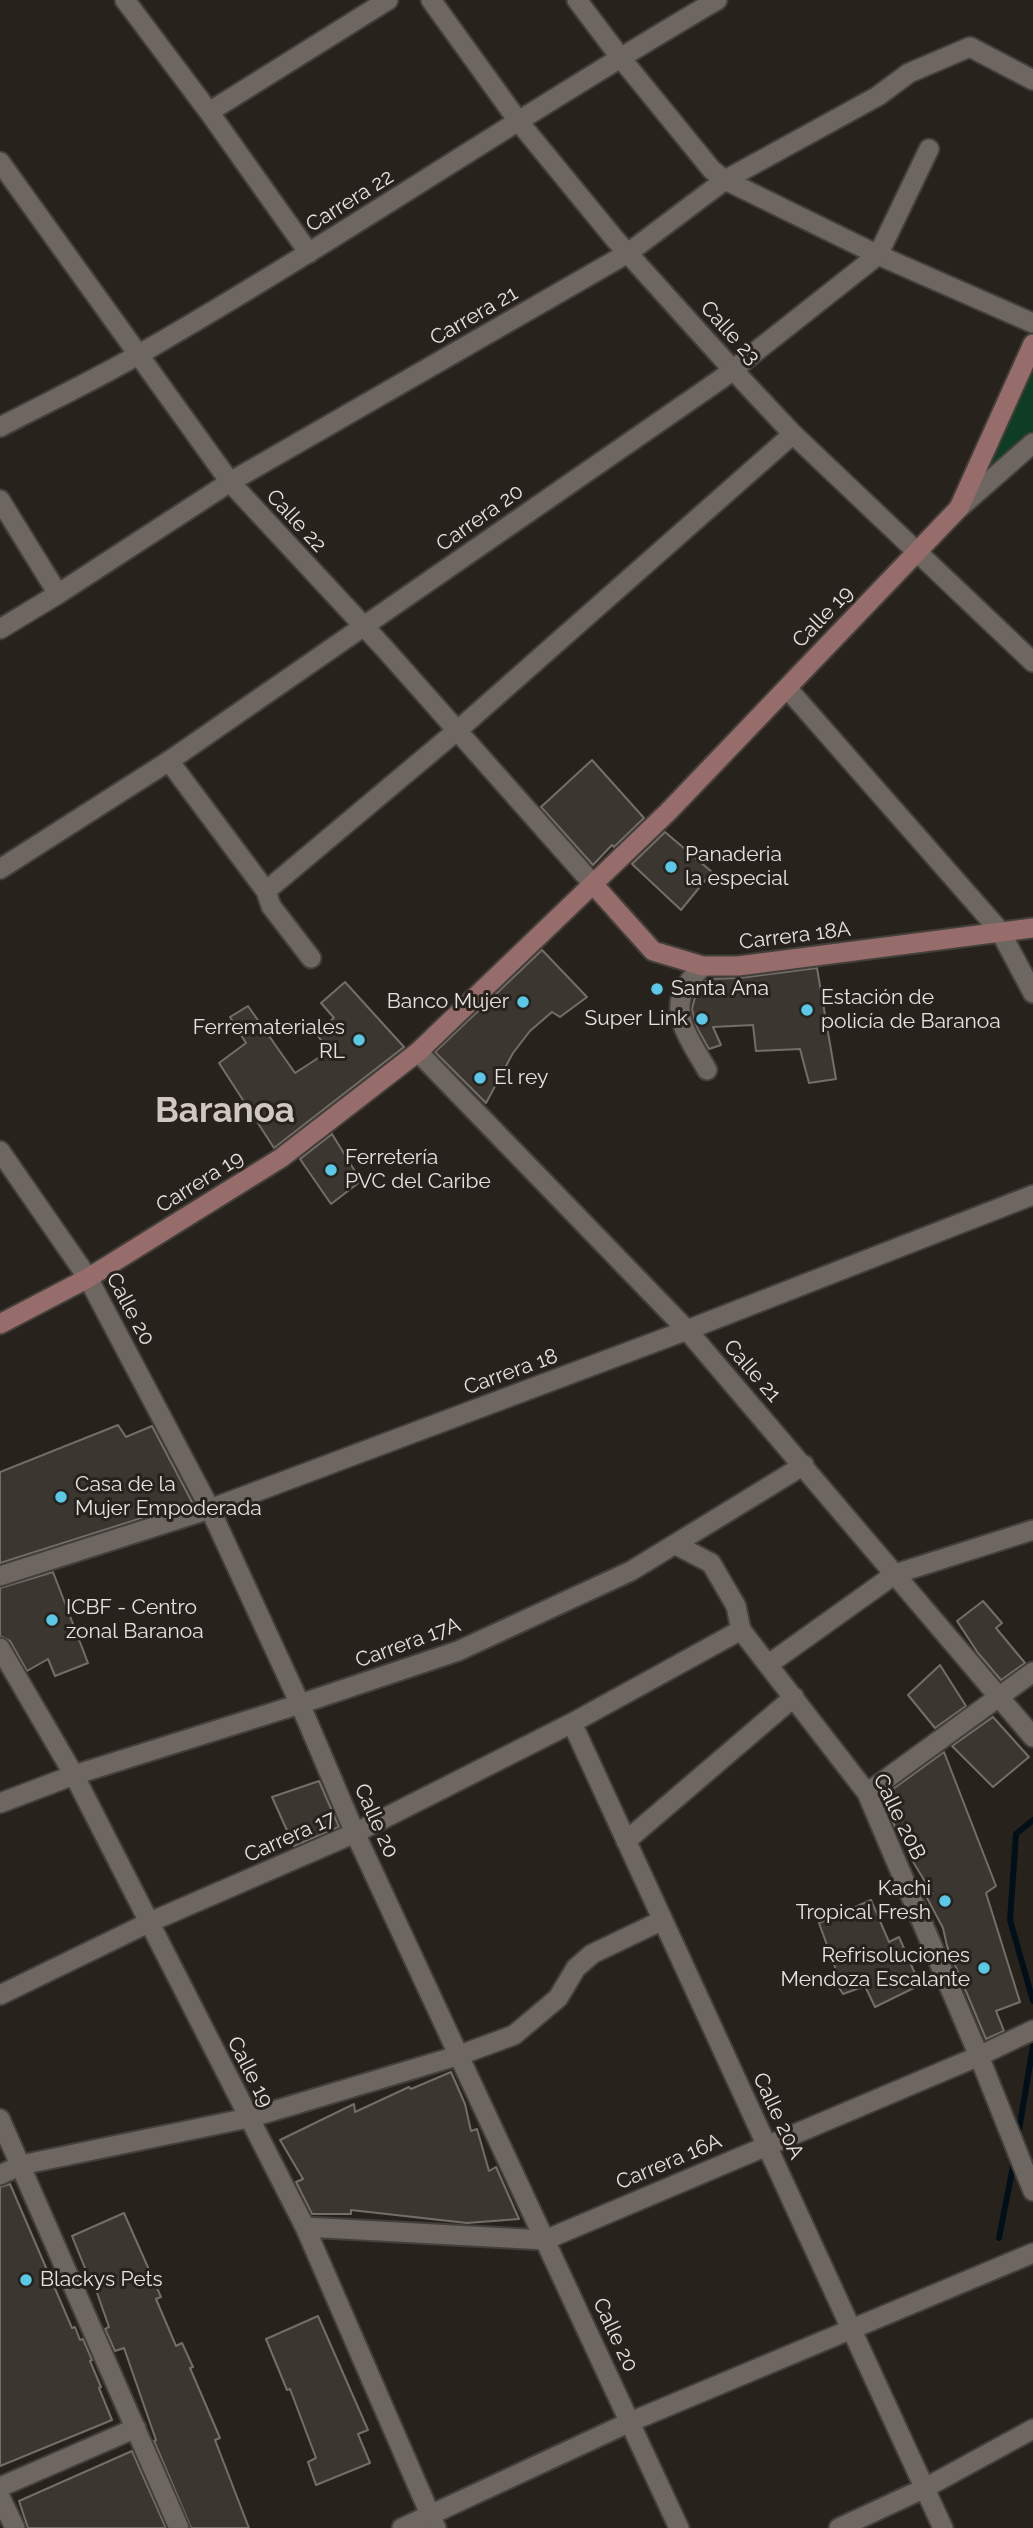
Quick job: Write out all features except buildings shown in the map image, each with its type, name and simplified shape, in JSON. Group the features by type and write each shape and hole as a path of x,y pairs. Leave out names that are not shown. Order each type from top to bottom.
{"main road":[{"name":"Calle 19","path":"593,884 668,812 959,508 1033,344"},
{"name":"Carrera 18A","path":"593,884 653,951 703,966 738,966 1033,928"},
{"name":"Carrera 19","path":"0,1324 88,1278 281,1158 418,1052 593,884"}],"street":[{"path":"125,0 309,253"},
{"path":"209,112 388,0"},
{"name":"Calle 23","path":"431,0 519,122 628,253 733,370 793,434 1033,662"},
{"path":"577,0 712,170 725,180 878,254 1033,323"},
{"name":"Carrera 22","path":"0,427 139,354 309,253 620,57 717,0"},
{"name":"Carrera 21","path":"0,629 230,482 628,253 725,180 878,96 909,72 971,47 1033,80"},
{"name":"Carrera 20","path":"0,869 169,761 733,370 878,254 929,149"},
{"name":"Calle 22","path":"0,162 230,482 363,626 593,884"},
{"path":"266,891 456,731 793,434"},
{"path":"959,508 1033,443"},
{"path":"0,500 58,594"},
{"path":"787,688 1000,931 1033,993"},
{"path":"169,761 266,891 271,906 311,958"},
{"path":"703,966 684,989 679,1013 682,1025 707,1070"},
{"name":"Calle 21","path":"418,1052 688,1330 1033,1737"},
{"name":"Calle 20","path":"0,1151 88,1278 210,1509 300,1704 355,1833 679,2528"},
{"name":"Carrera 18","path":"0,1576 210,1509 688,1330 1033,1195"},
{"name":"Carrera 17A","path":"0,1802 458,1651 631,1572 804,1465"},
{"path":"769,1664 895,1574 1033,1530"},
{"name":"Calle 20B","path":"676,1545 711,1563 736,1606 741,1630 867,1793 979,2056 1029,2183"},
{"name":"Carrera 17","path":"0,1995 150,1922 355,1833 572,1723 741,1630"},
{"name":"Calle 19","path":"0,1648 74,1776 305,2227 434,2522"},
{"path":"867,1793 1033,1672"},
{"path":"626,1841 794,1697"},
{"name":"Calle 20A","path":"572,1723 943,2528"},
{"path":"0,2175 21,2165 248,2119 460,2055 514,2035 558,1998 576,1968 592,1954 663,1920"},
{"name":"Carrera 16A","path":"305,2227 545,2240 979,2056 1027,2033"},
{"path":"0,2119 179,2528"},
{"path":"402,2528 434,2522 630,2422 1033,2253"},
{"path":"0,2487 136,2428"},
{"path":"838,2528 925,2488 1033,2429"},
{"path":"0,2497 15,2528"}],"green space":[{"path":"1033,355 1033,441 973,491"}],"waterway":[{"path":"1033,1820 1016,1834 1010,1920 1033,2001"},
{"path":"1018,2136 1033,2046"},
{"path":"999,2238 1014,2161"}],"place":[{"name":"Panaderia la especial","path":"671,867"},
{"name":"Santa Ana","path":"657,989"},
{"name":"Banco Mujer","path":"523,1002"},
{"name":"Estación de policía de Baranoa","path":"807,1010"},
{"name":"Super Link","path":"702,1019"},
{"name":"Ferremateriales RL","path":"359,1040"},
{"name":"El rey","path":"480,1078"},
{"name":"Ferretería PVC del Caribe","path":"331,1170"},
{"name":"Casa de la Mujer Empoderada","path":"61,1497"},
{"name":"ICBF - Centro zonal Baranoa","path":"52,1620"},
{"name":"Kachi Tropical Fresh","path":"945,1901"},
{"name":"Refrisoluciones Mendoza Escalante","path":"984,1968"},
{"name":"Blackys Pets","path":"26,2280"}],"district":[{"name":"Baranoa","path":"225,1111"}]}
